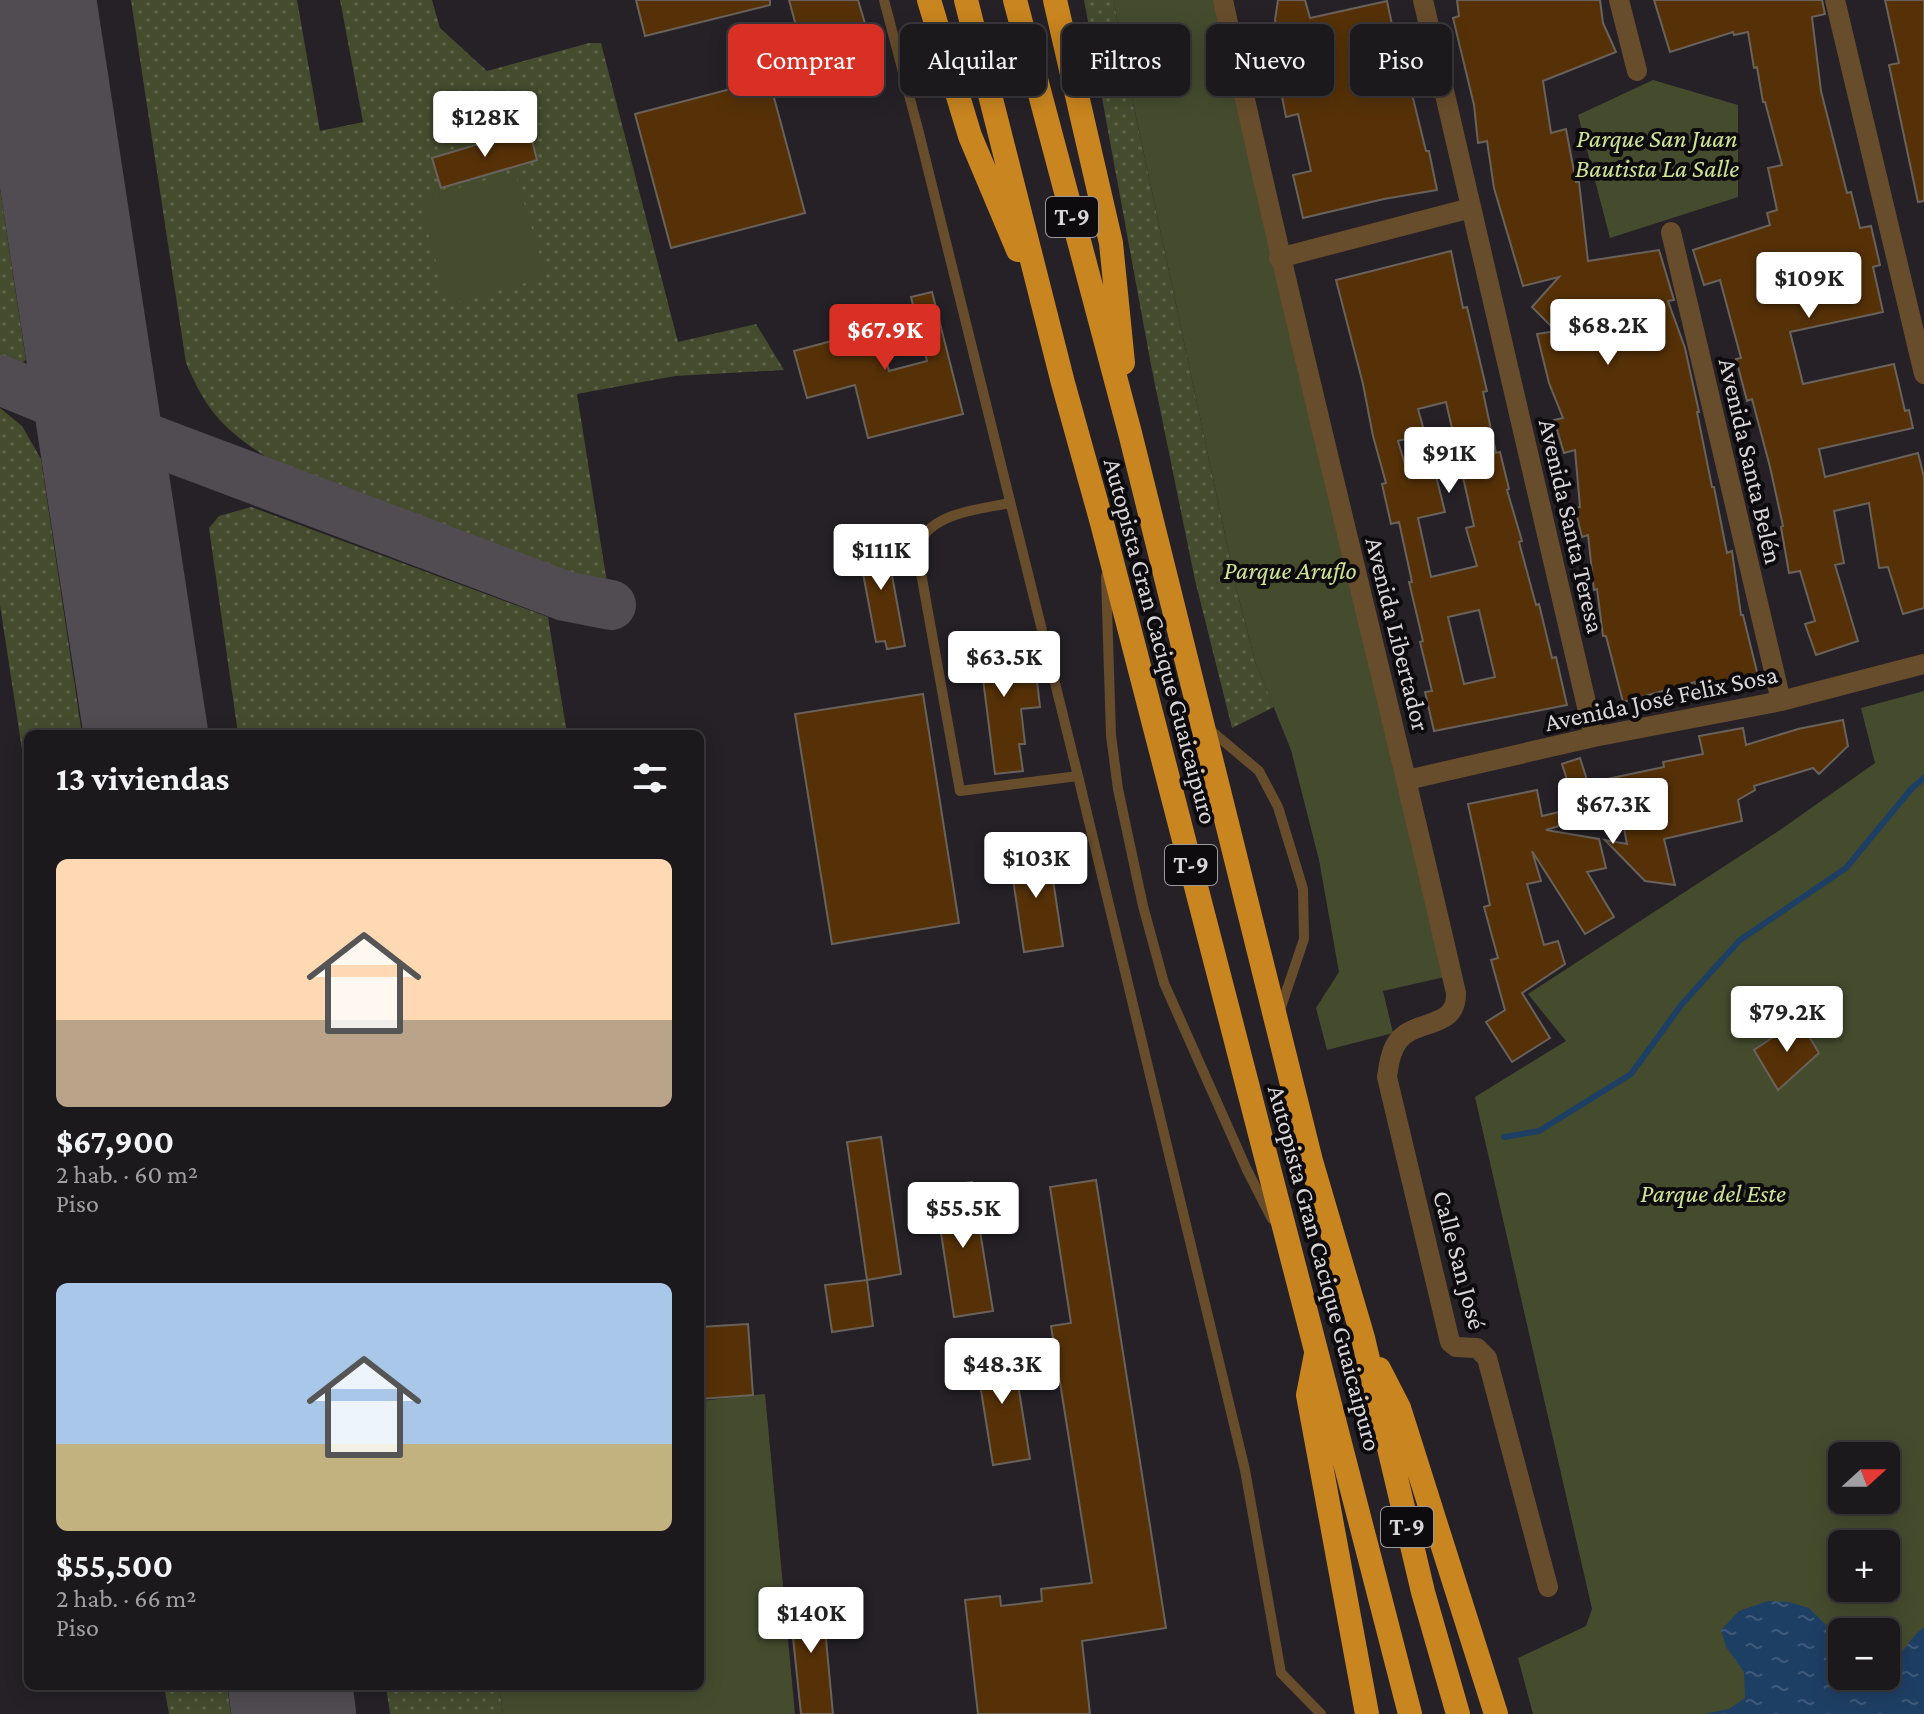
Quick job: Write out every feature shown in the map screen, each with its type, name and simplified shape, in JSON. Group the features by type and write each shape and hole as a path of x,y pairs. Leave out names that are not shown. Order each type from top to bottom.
{"highway":[{"path":"929,0 970,136 1049,325"},
{"name":"Autopista Gran Cacique Guaicaipuro","path":"966,0 1410,1714"},
{"name":"Autopista Gran Cacique Guaicaipuro","path":"1015,0 1130,433 1311,1161 1363,1338 1423,1592 1458,1714"},
{"path":"1055,0 1111,243 1130,433"},
{"path":"1363,1338 1399,1408 1496,1714"},
{"path":"1317,1347 1308,1395 1367,1714"}],"street":[{"name":"Avenida Libertador","path":"1223,0 1279,258 1407,780 1456,1004 1443,1019 1408,1032 1399,1040 1389,1061"},
{"name":"Avenida Santa Teresa","path":"1423,0 1594,737"},
{"path":"1619,0 1637,71"},
{"path":"1835,0 1924,374"},
{"path":"1279,258 1471,208"},
{"name":"Avenida Santa Belén","path":"1671,232 1781,701"},
{"name":"Avenida José Felix Sosa","path":"1407,780 1594,737 1781,701 1924,664"},
{"name":"Calle San José","path":"1389,1061 1387,1077 1450,1342 1456,1347 1477,1348 1487,1358 1548,1587"}],"lane":[{"path":"884,0 1078,776 1245,1470 1281,1673 1321,1714"},
{"path":"1010,503 955,516 933,525 920,542 921,573 960,791 1078,776"},
{"path":"1102,523 1109,627 1111,735 1118,789 1143,906 1164,983 1247,1170 1277,1227 1308,1315"},
{"path":"1200,722 1259,771 1278,807 1303,889 1304,939 1276,1023"}],"green space":[{"path":"131,0 297,0 320,131 363,122 340,0 432,0 440,28 487,71 589,43 601,43 678,342 756,324 784,370 675,376 577,394 608,589 269,459 240,439 210,408 186,363"},
{"path":"1084,0 1114,0 1118,24 1088,24"},
{"name":"Parque Aruflo","path":"1114,0 1222,0 1227,24 1206,24 1206,96 1244,96 1445,977 1383,991 1393,1033 1327,1050 1316,1008 1339,972 1319,860 1291,750 1255,661 1237,591 1132,96 1190,96 1190,24 1118,24"},
{"name":"Parque San Juan Bautista La Salle","path":"1653,80 1738,105 1738,197 1610,238 1578,115"},
{"path":"1102,96 1132,96 1237,591 1255,661 1274,707 1232,728 1195,580 1151,365"},
{"path":"515,172 546,277 448,305 419,199"},
{"path":"0,189 26,360 20,364 0,357"},
{"path":"0,408 22,426 41,459 81,730 24,730 24,763 0,605"},
{"path":"251,507 548,617 566,730 237,730 209,528 219,516"},
{"name":"Parque del Este","path":"1924,691 1924,1714 1533,1714 1518,1658 1586,1626 1592,1609 1475,1097 1566,1041 1528,994 1780,830 1875,763 1861,708"},
{"path":"765,1394 795,1714 503,1714 500,1690 704,1690 704,1401"},
{"path":"165,1690 228,1690 231,1714 169,1714"},
{"path":"387,1690 500,1690 503,1714 390,1714"}],"water":[{"path":"1768,1601 1789,1602 1809,1608 1828,1628 1828,1690 1900,1690 1900,1653 1924,1627 1924,1714 1704,1714 1729,1709 1745,1698 1744,1672 1726,1647 1721,1630 1739,1611"}],"building":[{"path":"636,0 770,0 770,5 645,36"},
{"path":"789,0 858,0 865,24 796,24"},
{"path":"1278,0 1305,0 1310,18 1387,1 1392,24 1350,24 1350,96 1412,96 1437,190 1303,218 1293,175 1311,171 1298,114 1286,117 1282,96 1334,96 1334,24 1276,24"},
{"path":"1457,0 1600,0 1603,23 1616,52 1543,81 1551,133 1566,129 1576,182 1579,182 1588,261 1659,250 1674,300 1668,301 1685,348 1712,487 1727,553 1732,551 1741,615 1758,676 1696,688 1695,682 1623,702 1606,636 1603,636 1588,535 1582,537 1575,508 1580,507 1575,450 1564,453 1554,420 1563,418 1549,383 1537,334 1556,331 1532,307 1559,277 1523,286 1494,188 1487,141 1478,143 1474,105 1453,18 1459,16"},
{"path":"1654,0 1822,0 1825,14 1812,17 1821,91 1847,193 1851,192 1860,228 1871,226 1880,265 1873,267 1883,312 1790,332 1803,384 1894,364 1905,411 1909,410 1913,428 1819,449 1825,477 1918,453 1924,477 1924,608 1903,614 1888,567 1879,568 1869,503 1834,511 1844,563 1835,565 1858,641 1816,655 1805,624 1815,621 1800,571 1789,573 1770,467 1752,399 1747,401 1736,359 1741,358 1720,280 1704,285 1693,250 1770,225 1767,213 1777,210 1768,168 1782,165 1763,102 1757,67 1754,68 1748,32 1734,35 1733,32 1670,52"},
{"path":"1885,0 1924,0 1924,201 1918,202 1889,65 1899,63"},
{"path":"728,90 728,96 774,96 805,213 671,248 635,114"},
{"path":"529,129 537,160 441,188 432,158"},
{"path":"1451,251 1463,308 1467,307 1487,391 1483,392 1496,453 1500,452 1522,541 1519,542 1552,658 1556,657 1567,705 1434,731 1425,692 1432,691 1399,522 1391,524 1382,484 1386,483 1336,280","holes":["1446,402 1474,526 1466,528 1477,566 1431,577 1418,518 1445,512 1435,472 1409,478 1398,441 1425,434 1418,409","1479,610 1495,677 1464,684 1448,617"]},
{"path":"932,292 963,414 868,438 855,385 807,398 794,351 843,338 836,314 872,305 889,371 927,361 911,297"},
{"path":"884,532 905,646 887,649 885,641 876,642 858,547 869,545 867,535"},
{"path":"1011,645 1012,657 1034,654 1040,707 1021,709 1025,744 1019,744 1023,771 995,774 982,671 957,674 954,652"},
{"path":"923,694 959,923 832,944 795,714"},
{"path":"1843,720 1848,746 1819,774 1813,768 1754,786 1755,790 1738,800 1742,821 1664,839 1675,885 1645,881 1605,840 1627,844 1620,807 1546,830 1599,839 1606,868 1587,872 1614,917 1585,934 1532,851 1541,881 1527,884 1544,945 1558,941 1565,964 1522,993 1550,1038 1512,1062 1486,1022 1505,1010 1491,960 1498,958 1484,907 1490,905 1468,804 1537,790 1542,816 1576,808 1562,764 1580,758 1588,783 1664,767 1663,762 1703,754 1699,736 1743,728 1746,745 1798,729"},
{"path":"1048,847 1063,946 1024,952 1009,853"},
{"path":"1799,1020 1819,1053 1778,1090 1754,1050"},
{"path":"881,1137 901,1274 867,1280 847,1142"},
{"path":"1096,1180 1166,1628 1082,1641 1090,1714 978,1714 965,1600 1000,1596 1001,1606 1042,1601 1041,1589 1092,1583 1051,1326 1071,1323 1050,1187"},
{"path":"972,1182 993,1311 954,1317 934,1188"},
{"path":"867,1280 873,1326 832,1332 825,1285"},
{"path":"748,1324 753,1395 704,1399 704,1327"},
{"path":"1012,1347 1030,1459 993,1465 975,1353"},
{"path":"822,1596 833,1714 801,1714 789,1599"}],"waterway":[{"path":"1504,1137 1539,1131 1631,1074 1682,1004 1740,940 1846,868 1912,788 1924,778"}],"taxiway":[{"path":"0,380 565,596 611,605"}],"runway":[{"path":"34,0 145,730"},
{"path":"291,1690 294,1714"}]}
